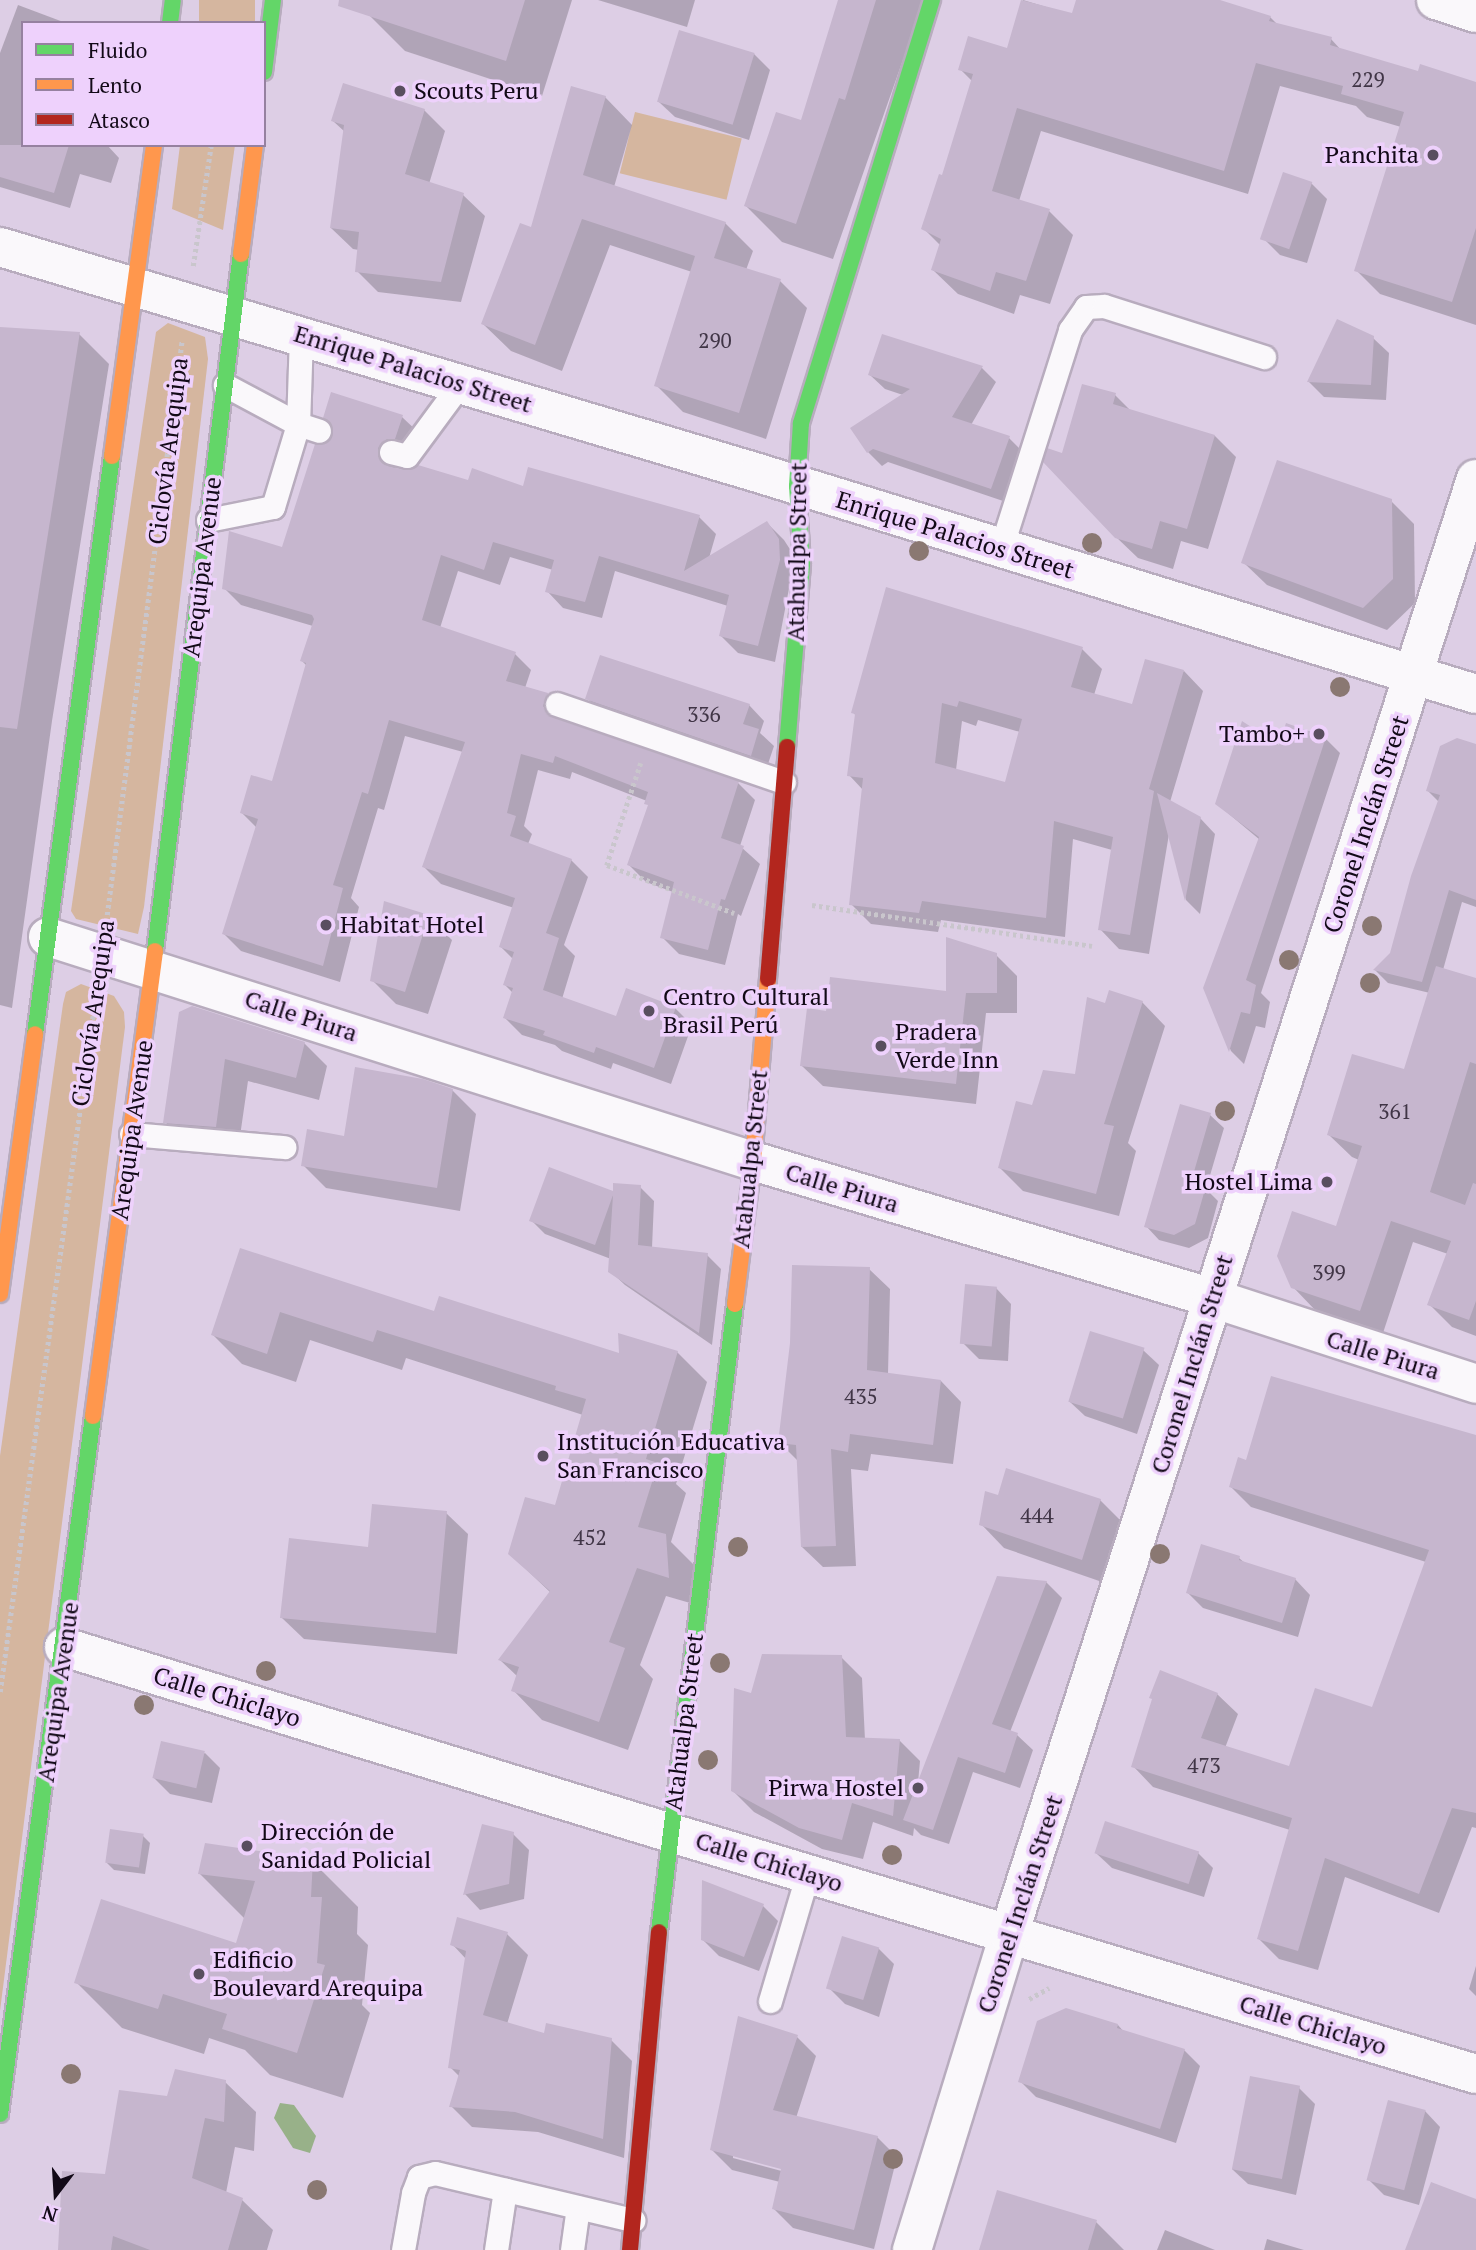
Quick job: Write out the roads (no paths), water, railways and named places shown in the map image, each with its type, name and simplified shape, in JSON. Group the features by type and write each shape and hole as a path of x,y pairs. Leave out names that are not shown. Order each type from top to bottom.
{"main road":[{"path":"170,21 173,0"},
{"path":"266,56 273,0"},
{"name":"Atahualpa Street","path":"630,2250 671,1833 753,1161 802,563 797,486 801,423 932,0"},
{"path":"0,1294 136,289 153,147"},
{"name":"Arequipa Avenue","path":"0,2114 153,969 255,147"}],"street":[{"path":"1436,0 1476,13"},
{"name":"Enrique Palacios Street","path":"0,247 136,289 233,314 1476,695"},
{"name":"Coronel Inclán Street","path":"912,2250 1009,1934 1212,1298 1415,676 1476,479"},
{"name":"Calle Piura","path":"48,937 753,1161 1212,1298 1476,1384"},
{"name":"Calle Chiclayo","path":"64,1647 671,1833 1476,2074"}],"lane":[{"path":"1001,548 1070,330 1086,307 1104,306 1264,357"},
{"path":"208,520 283,509 308,427 302,335"},
{"path":"401,457 460,384"},
{"path":"225,385 308,427"},
{"path":"557,704 784,782"},
{"path":"131,1134 284,1147"},
{"path":"770,2001 808,1873"},
{"path":"403,2250 413,2193 419,2177 435,2173 633,2220"},
{"path":"496,2250 505,2190"},
{"path":"572,2250 578,2207"}],"place":[{"name":"Scouts Peru","path":"400,91"},
{"name":"Panchita","path":"1433,155"},
{"name":"Tambo+","path":"1319,734"},
{"name":"Habitat Hotel","path":"326,925"},
{"name":"Centro Cultural Brasil Perú","path":"649,1011"},
{"name":"Pradera Verde Inn","path":"881,1046"},
{"name":"Hostel Lima","path":"1327,1182"},
{"name":"Institución Educativa San Francisco","path":"543,1456"},
{"name":"Pirwa Hostel","path":"918,1788"},
{"name":"Dirección de Sanidad Policial","path":"247,1846"},
{"name":"Edificio Boulevard Arequipa","path":"199,1974"}]}
